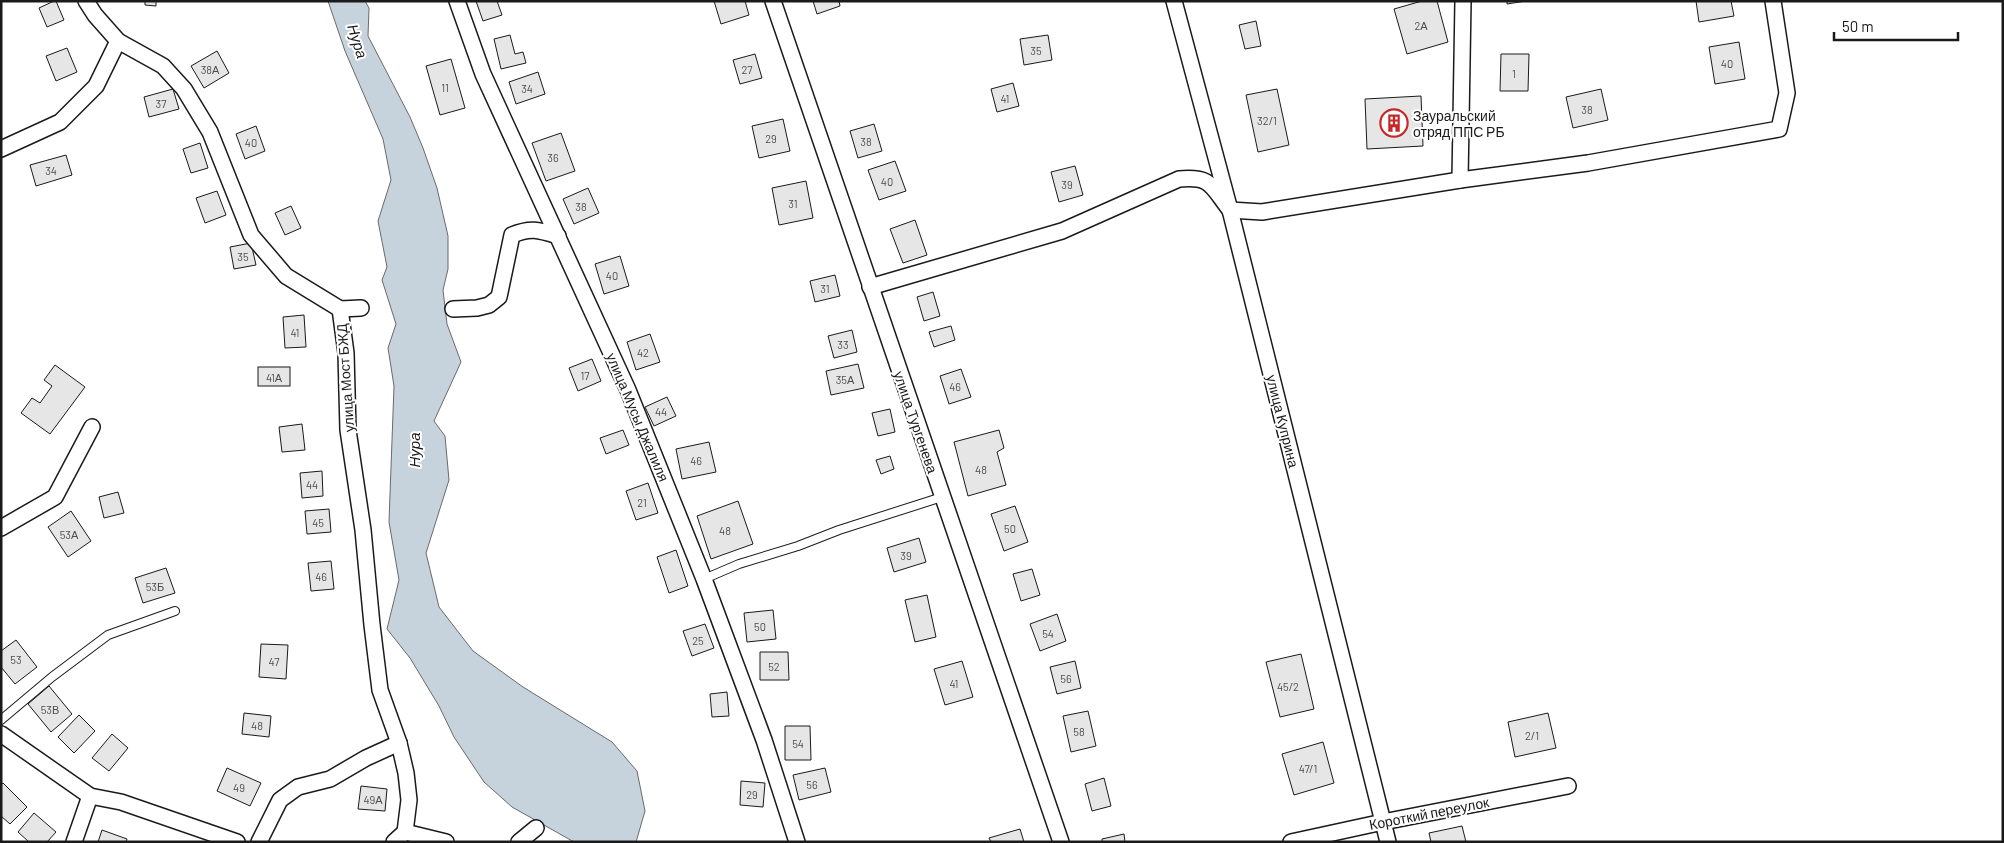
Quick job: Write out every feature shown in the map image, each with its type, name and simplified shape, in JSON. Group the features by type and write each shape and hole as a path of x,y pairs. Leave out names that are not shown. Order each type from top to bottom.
{"street":[{"name":"улица Мост БЖД","path":"86,1 95,15 118,40 162,66 184,89 210,132 251,235 286,276 340,309 346,353 348,430 363,530 380,690 399,743 406,772 408,800 400,837 446,842"},
{"name":"улица Мусы Джалиля","path":"457,1 483,74 628,390 704,578 764,740 797,842"},
{"name":"улица Тургенева","path":"773,1 1060,842"},
{"name":"улица Куприна","path":"1174,1 1230,210 1388,842"},
{"path":"1460,180 1463,1"},
{"path":"870,287 1062,231 1179,179 1196,177 1208,181 1230,210 1262,212 1460,180 1588,164 1779,129 1787,93 1773,1"},
{"path":"1,149 60,122 96,86 118,40"},
{"path":"453,309 478,308 489,305 499,297 512,234 536,229 558,236"},
{"path":"340,309 361,308"},
{"path":"1,528 55,497 92,427"},
{"path":"1,734 90,796 121,802 237,842"},
{"path":"259,842 280,800 298,787 330,779 366,758 399,743"},
{"name":"Короткий переулок","path":"1291,842 1568,786"},
{"path":"74,842 90,796"},
{"path":"519,842 536,828"}],"lane":[{"path":"704,578 839,530 942,497"},
{"path":"1,720 52,677 108,635 175,611"}],"water":[{"name":"Нура","path":"328,1 365,1 369,8 368,36 410,117 423,148 437,188 448,236 448,269 443,290 447,324 461,362 434,421 445,436 449,480 426,553 439,607 473,651 523,687 612,742 637,771 645,811 636,842 574,842 512,807 484,782 454,737 439,706 410,658 387,629 399,580 389,522 394,386 388,348 396,324 382,280 387,267 378,221 391,180 383,139 345,51"}],"building":[{"path":"56,1 64,20 47,27 39,8"},
{"path":"145,1 156,1 156,6 145,5"},
{"path":"476,1 497,1 502,15 483,21"},
{"path":"714,1 745,1 749,15 721,24"},
{"path":"813,1 839,1 840,6 817,14"},
{"path":"1422,1 1437,1 1448,42 1407,54 1394,9"},
{"path":"1507,1 1526,1 1507,4"},
{"path":"1696,1 1731,1 1734,16 1699,22"},
{"path":"1256,21 1261,46 1245,49 1239,25"},
{"path":"510,35 515,54 523,52 526,63 501,69 494,39"},
{"path":"1048,35 1052,60 1024,65 1020,39"},
{"path":"1739,42 1745,79 1715,84 1709,47"},
{"path":"67,48 77,72 56,81 46,56"},
{"path":"217,51 229,73 204,88 191,66"},
{"path":"755,54 762,78 740,84 733,60"},
{"path":"1501,54 1529,54 1528,91 1500,91"},
{"path":"451,59 465,108 440,115 426,66"},
{"path":"538,72 545,94 516,104 509,82"},
{"path":"1013,83 1019,106 997,112 991,89"},
{"path":"173,89 179,109 149,117 144,97"},
{"path":"1277,89 1289,145 1258,152 1246,95"},
{"path":"1601,89 1608,120 1573,128 1566,97"},
{"name":"Зауральский отряд ППС РБ","path":"1421,96 1423,146 1367,149 1365,99"},
{"path":"783,119 790,151 759,158 752,126"},
{"path":"874,124 882,151 858,158 850,131"},
{"path":"256,126 265,151 245,159 236,134"},
{"path":"561,133 575,171 546,181 532,143"},
{"path":"200,143 208,168 191,173 183,149"},
{"path":"66,155 72,175 36,186 30,165"},
{"path":"895,161 906,191 879,200 868,170"},
{"path":"1075,166 1083,195 1059,202 1051,172"},
{"path":"806,181 813,218 779,225 772,188"},
{"path":"588,188 599,213 574,224 563,199"},
{"path":"217,191 226,215 205,223 196,198"},
{"path":"291,206 301,228 285,235 275,213"},
{"path":"915,220 927,255 903,263 890,229"},
{"path":"251,243 256,265 234,269 230,247"},
{"path":"620,256 629,286 604,294 595,264"},
{"path":"835,275 840,296 815,302 810,281"},
{"path":"933,292 940,316 924,321 917,297"},
{"path":"304,315 306,347 285,348 283,317"},
{"path":"951,326 955,340 934,347 929,332"},
{"path":"852,330 857,352 834,358 828,336"},
{"path":"650,334 660,362 636,370 627,342"},
{"path":"592,359 601,381 578,391 569,368"},
{"path":"858,364 864,388 831,395 826,371"},
{"path":"55,365 85,387 50,434 21,413 32,398 40,403 52,386 44,380"},
{"path":"258,367 290,367 290,386 258,386"},
{"path":"961,369 971,397 949,404 940,376"},
{"path":"667,397 676,416 654,426 645,407"},
{"path":"890,409 895,432 878,436 872,413"},
{"path":"302,424 305,450 282,452 279,427"},
{"path":"623,430 629,445 606,454 600,438"},
{"path":"999,430 1004,448 997,452 1006,485 968,496 954,442"},
{"path":"709,442 716,472 682,479 676,449"},
{"path":"890,456 894,469 881,474 876,460"},
{"path":"322,471 323,496 302,498 300,473"},
{"path":"648,483 658,513 636,520 626,491"},
{"path":"118,492 124,513 104,518 99,497"},
{"path":"738,501 753,544 711,559 697,516"},
{"path":"1015,506 1028,542 1004,551 991,514"},
{"path":"329,509 331,532 307,534 305,511"},
{"path":"71,511 91,541 68,557 48,527"},
{"path":"919,538 926,562 894,572 887,548"},
{"path":"676,550 688,586 669,593 657,557"},
{"path":"331,561 334,589 311,591 308,563"},
{"path":"166,568 175,593 143,603 135,578"},
{"path":"1032,569 1040,595 1021,601 1013,574"},
{"path":"927,595 936,637 915,642 905,600"},
{"path":"773,610 776,639 747,642 744,613"},
{"path":"1057,614 1066,641 1040,651 1030,624"},
{"path":"705,624 714,648 692,656 683,631"},
{"path":"16,640 37,667 15,684 1,667 1,651"},
{"path":"261,644 288,645 286,679 259,677"},
{"path":"760,652 788,652 789,680 760,680"},
{"path":"1301,654 1314,709 1280,717 1266,662"},
{"path":"962,661 973,697 945,705 934,669"},
{"path":"1075,661 1081,688 1057,694 1050,667"},
{"path":"49,686 72,714 51,732 28,704"},
{"path":"727,692 729,716 712,717 710,694"},
{"path":"1088,711 1096,746 1071,752 1063,716"},
{"path":"244,713 271,716 269,737 242,734"},
{"path":"1548,713 1556,748 1515,757 1508,722"},
{"path":"79,715 95,731 74,753 58,737"},
{"path":"785,726 810,726 811,760 785,760"},
{"path":"112,734 128,748 109,771 92,758"},
{"path":"1323,742 1334,783 1294,795 1282,754"},
{"path":"227,768 261,783 250,806 217,791"},
{"path":"825,768 831,792 799,800 793,775"},
{"path":"1104,778 1111,806 1092,811 1085,784"},
{"path":"741,781 765,783 763,807 740,805"},
{"path":"3,783 27,807 10,824 1,816 1,785"},
{"path":"361,786 387,789 385,811 358,809"},
{"path":"34,813 56,832 47,842 29,842 18,832"},
{"path":"1462,826 1466,842 1431,842 1429,833"},
{"path":"1020,829 1024,842 991,842 989,838"},
{"path":"102,830 127,839 126,842 98,842"},
{"path":"1124,834 1125,842 1102,842 1102,839"}],"place":[{"name":"Зауральский отряд ППС РБ","path":"1394,123"}]}
